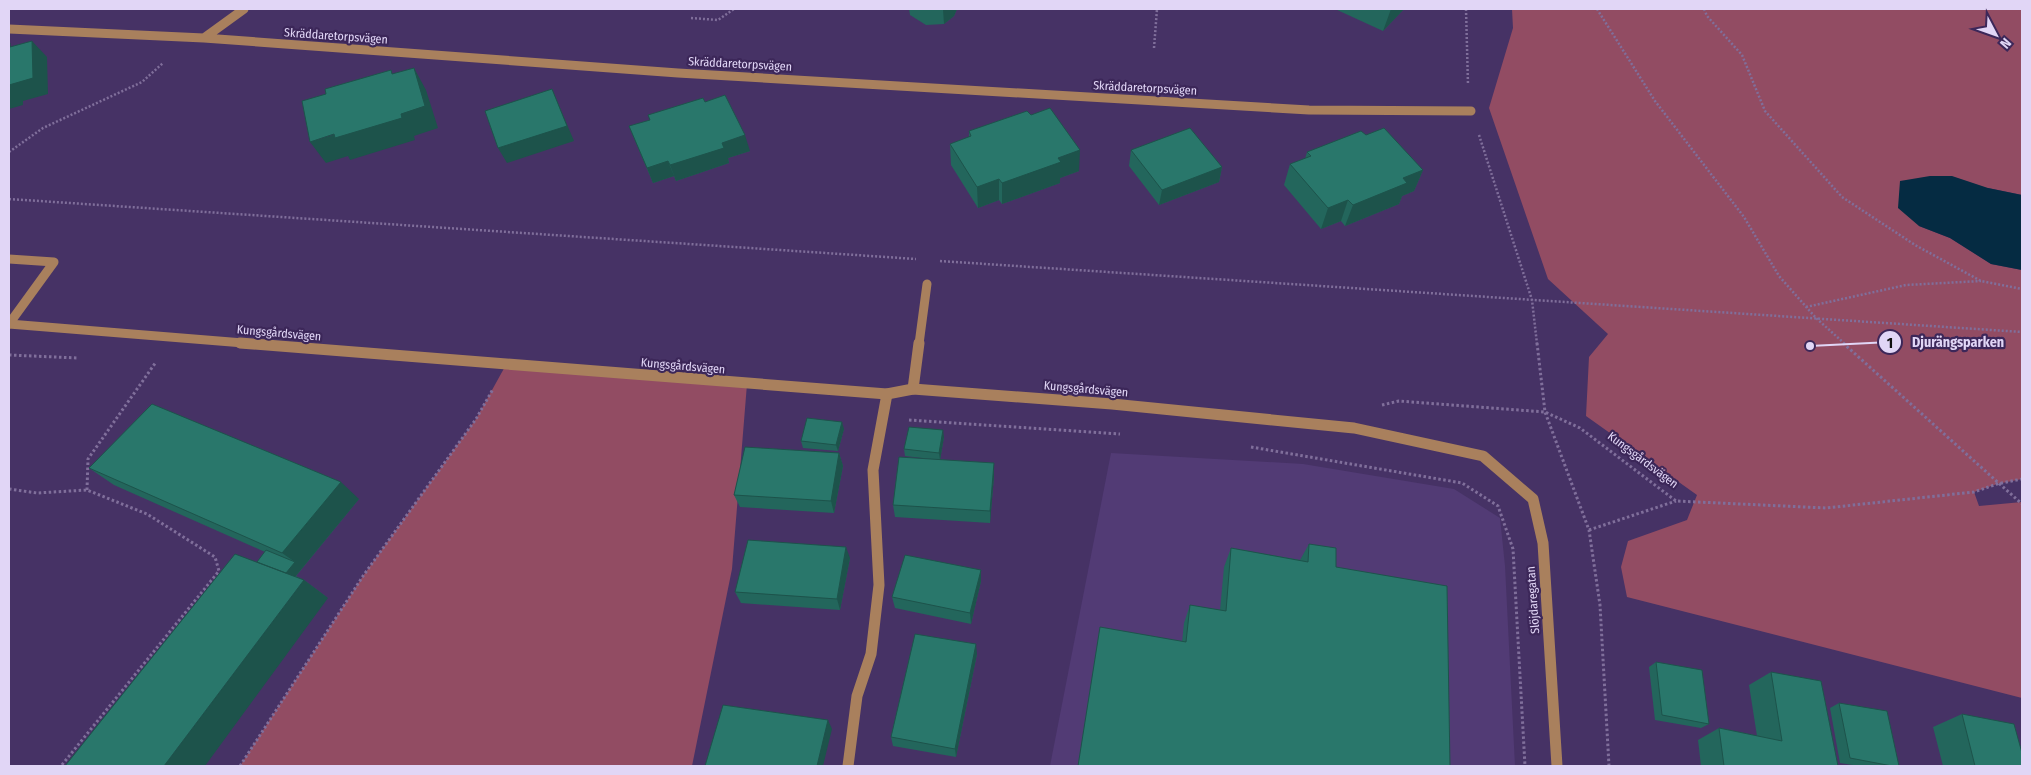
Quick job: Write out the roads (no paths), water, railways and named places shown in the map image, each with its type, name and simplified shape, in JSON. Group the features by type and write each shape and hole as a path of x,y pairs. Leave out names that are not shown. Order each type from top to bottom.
{"street":[{"path":"204,38 244,9"},
{"name":"Skräddaretorpsvägen","path":"9,29 204,38 668,73 1270,108 1471,111"},
{"path":"9,259 54,262 9,324"},
{"path":"913,388 927,284"},
{"name":"Kungsgårdsvägen","path":"9,324 887,394 913,388 1112,404 1354,428 1483,456"},
{"path":"848,766 857,696 871,654 880,585 873,470 887,394"},
{"name":"Slöjdaregatan","path":"1483,456 1533,499 1543,543 1557,766"}],"water":[{"path":"1930,176 1952,176 1988,188 2022,195 2022,270 1991,264 1950,238 1919,226 1898,208 1900,181"}],"place":[{"name":"Djurängsparken","path":"1810,346"}]}
